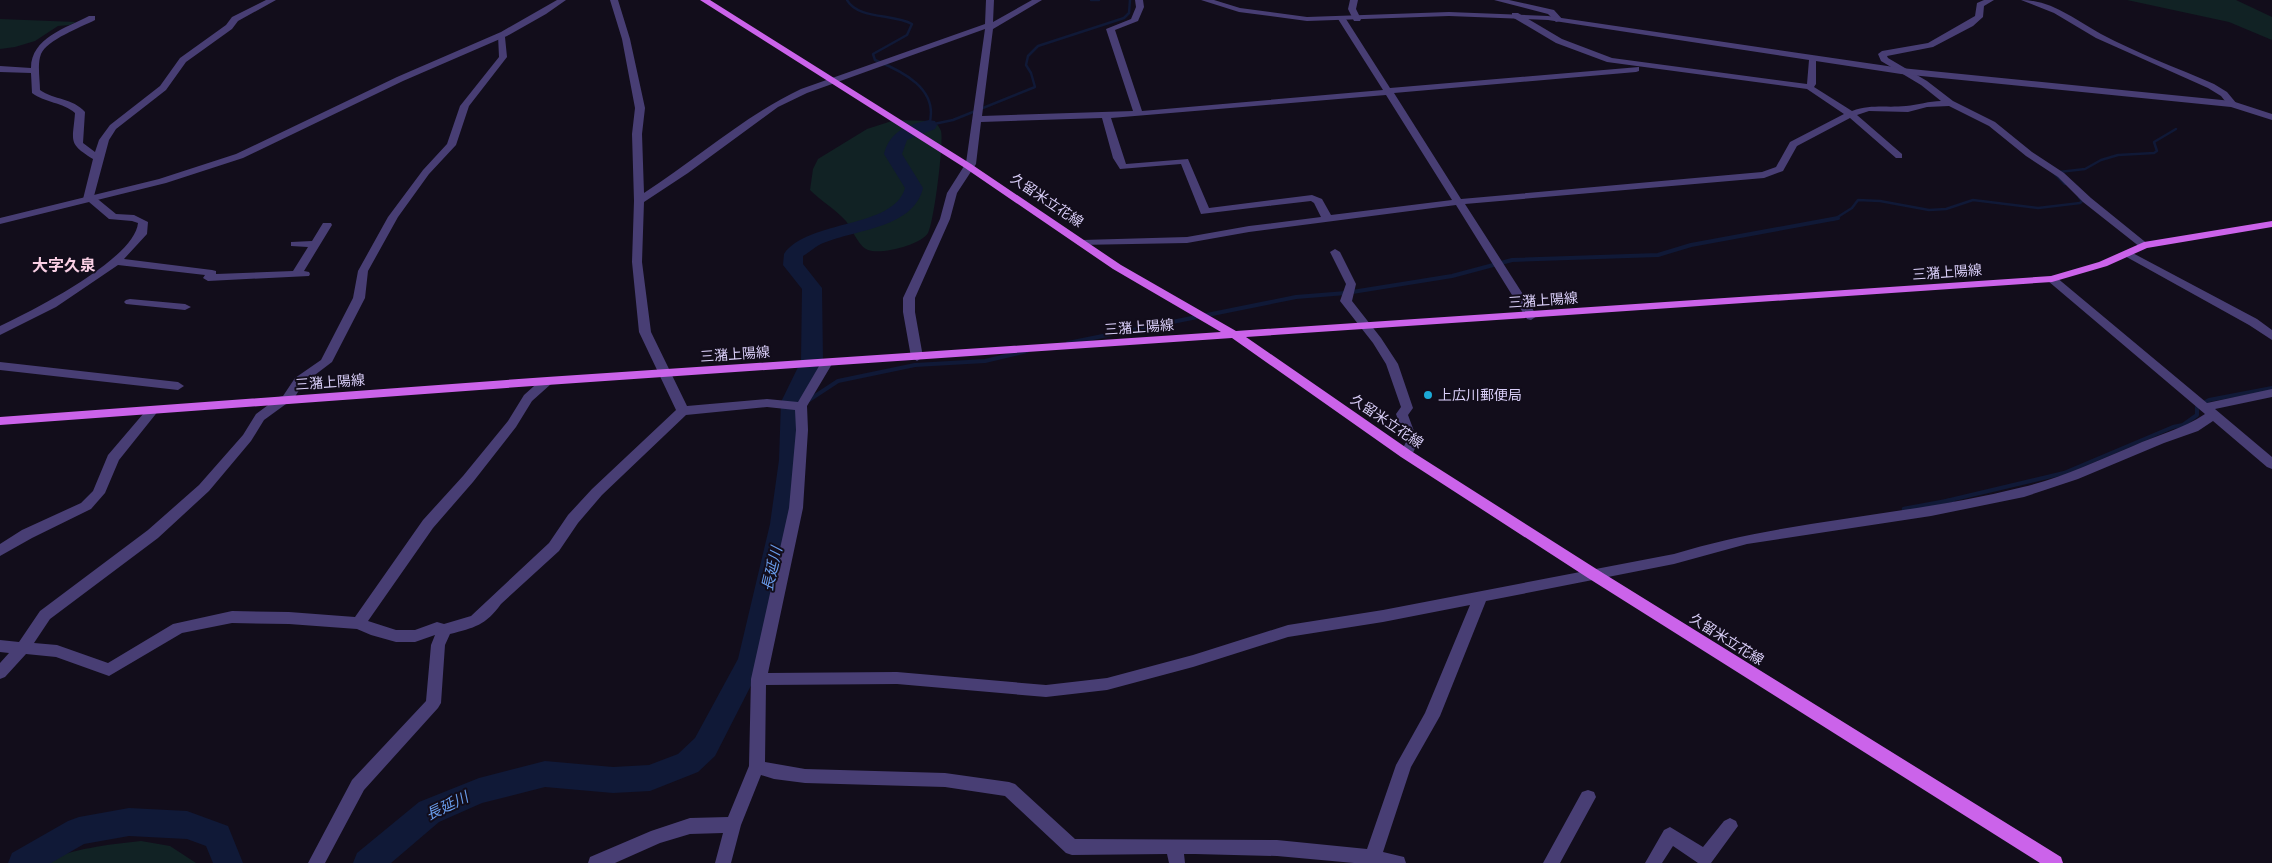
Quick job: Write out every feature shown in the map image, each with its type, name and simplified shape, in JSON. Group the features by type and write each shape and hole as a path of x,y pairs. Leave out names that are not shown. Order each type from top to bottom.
{"main road":[{"name":"久留米立花線","path":"704,0 968,166 1117,267 1235,336 1406,454 1593,574 2055,863"},
{"name":"三潴上陽線","path":"0,421 547,381 826,364 2052,279 2103,264 2144,246 2272,224"}],"street":[{"path":"89,198 104,140 113,127 163,88 183,60 228,27 235,19 272,0"},
{"path":"0,221 184,175 251,152 293,134 372,91 501,36 540,16 562,0"},
{"path":"614,0 626,38 640,108 637,262 644,309 645,332 683,411"},
{"path":"917,357 909,312 909,298 945,219 952,193 971,164 989,26 990,0"},
{"path":"639,201 775,105 804,91 989,26 1038,0"},
{"path":"1138,114 1110,29 1134,21 1140,7 1139,0"},
{"path":"1205,0 1239,10 1272,15 1342,20 1449,14 1515,15 1559,20 1813,60 1901,71 2232,104 2272,117"},
{"path":"1354,0 1352,9 1357,19"},
{"path":"1498,0 1551,12 1559,20"},
{"path":"1990,0 1980,5 1979,17 1970,24 1930,46 1882,54 1884,59 1901,71 1924,83 1950,103 1992,124 2029,154 2048,164 2144,246"},
{"path":"2025,0 2057,10 2098,36 2210,86 2224,94 2232,104"},
{"path":"1515,15 1559,41 1610,60 1654,68 1809,87 1851,114 1899,156"},
{"path":"92,18 54,38 38,50 35,91 42,97 74,106 80,112 78,143 80,147 98,158"},
{"path":"1342,20 1531,316"},
{"path":"0,672 23,647 45,615 152,534 204,488 247,438 260,418 285,400 299,381 326,362 359,298 363,271 393,217 426,172 451,145 465,106 503,57 501,36"},
{"path":"1809,87 1812,84 1813,60"},
{"path":"978,119 1138,114 1654,68"},
{"path":"0,69 35,71"},
{"path":"1082,243 1092,241 1178,241 1249,229 1458,202 1764,175 1780,169 1793,144 1851,114 1868,108 1908,109 1950,103"},
{"path":"1104,114 1118,158 1123,167 1185,161 1205,212 1312,198 1318,201 1328,220"},
{"path":"0,331 52,306 115,261 142,234 144,222 134,218 113,217 89,198"},
{"path":"115,261 210,275 300,274 327,225"},
{"path":"295,244 315,244"},
{"path":"1335,252 1351,284 1346,301 1393,364 1397,374 1407,408 1402,414 1412,442 1406,454"},
{"path":"2126,253 2253,322 2272,336"},
{"path":"2052,279 2272,464"},
{"path":"130,302 184,307"},
{"path":"723,863 733,825 757,766 759,679 796,508 802,430 801,406 826,364"},
{"path":"0,366 178,386"},
{"path":"359,623 428,524 468,479 512,424 528,398 547,381"},
{"path":"759,679 897,678 1046,691 1107,684 1193,661 1288,631 1384,616 1674,559 1714,545 1969,504 2054,483 2194,428 2209,412 2212,405 2272,393"},
{"path":"0,646 57,651 109,670 178,628 232,617 290,618 359,623 376,631 396,636 415,636 437,628 444,630 476,621 554,547 572,519 597,492 683,411 767,403 801,406"},
{"path":"0,551 28,534 86,506 98,493 114,458 153,410"},
{"path":"1373,858 1404,764 1432,716 1481,596"},
{"path":"316,862 358,785 433,703 438,645 444,630"},
{"path":"757,766 774,772 805,776 945,780 1009,789 1072,847 1176,855 1264,846 1373,858 1398,863"},
{"path":"1550,863 1588,797"},
{"path":"596,863 656,836 690,826 733,825"},
{"path":"1653,863 1670,835 1705,858 1730,826"}],"shaded area":[{"path":"2127,0 2236,0 2272,17 2272,40 2229,22"},
{"path":"0,19 76,22 70,25 58,26 35,41 0,49"},
{"path":"895,120 929,121 937,124 940,129 942,138 936,199 928,233 924,237 900,248 882,251 868,250 858,241 845,220 810,190 813,169 818,159 867,129"},
{"path":"141,841 170,846 196,863 42,863 78,851"}],"waterway":[{"path":"847,0 852,6 867,13 912,24 907,35 873,54 875,60 907,76 924,92 929,101 931,112 929,125 953,120 1035,87 1031,73 1026,65 1028,56 1038,46 1124,18 1129,13 1130,0"},
{"path":"1091,0 1099,0"},
{"name":"長延川","path":"368,863 429,812 479,791 545,774 613,780 650,778 688,763 705,747 751,660 782,524 791,460 792,402 812,361 812,288 793,265 794,254 812,241 878,220 895,212 911,200 914,188 893,154 895,146 905,133 929,125"},
{"path":"2059,172 2085,169 2101,160 2118,155 2154,153 2157,151 2154,142 2176,129"},
{"path":"2054,173 2065,184"},
{"path":"1835,218 1852,208 1858,200 1880,201 1929,210 1946,209 1973,200 2038,208 2080,203 2082,201 2079,197"},
{"path":"1068,343 1296,297 1346,293 1452,276 1512,260 1658,255 1691,245 1835,218"},
{"path":"793,402 809,400 838,381 915,365 985,361 1027,351"},
{"path":"1946,501 2064,473 2173,427 2183,425 2197,415 2197,407 2209,400 2272,388"},
{"path":"1904,509 1953,500"},
{"name":"長延川","path":"23,863 79,831 129,822 187,825 217,836 228,863"}],"place":[{"name":"上広川郵便局","path":"1428,395"}],"district":[{"name":"大字久泉","path":"64,265"}]}
